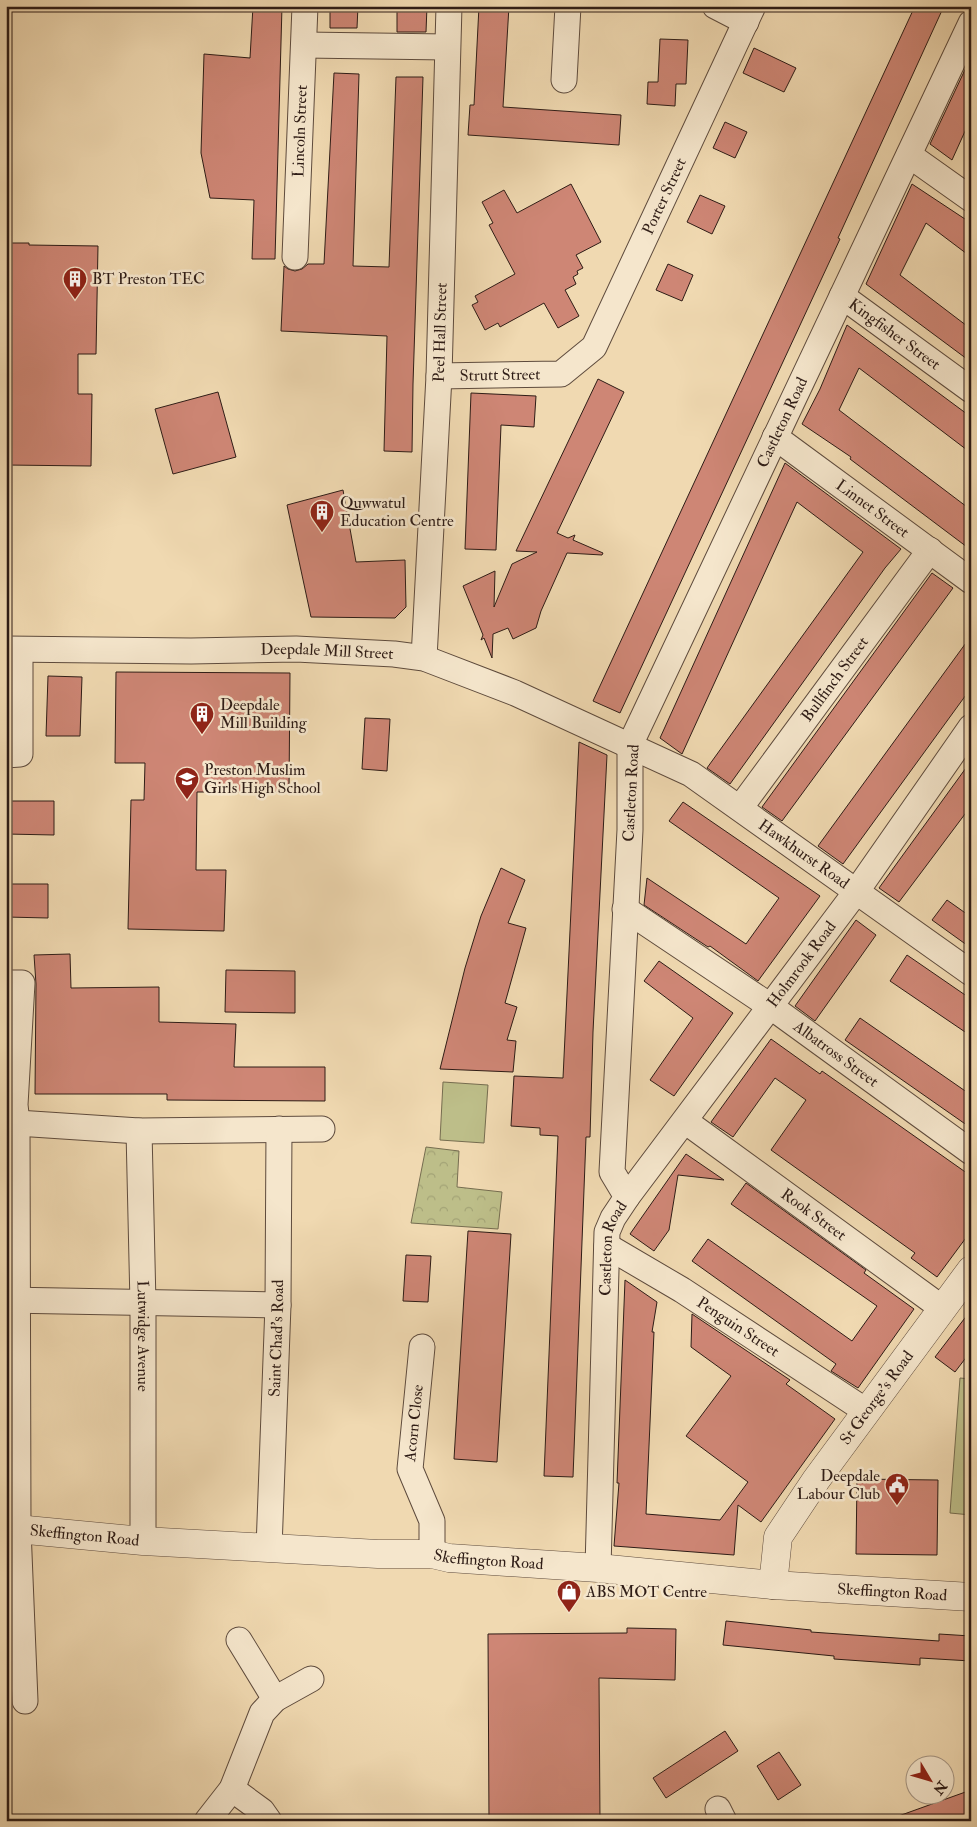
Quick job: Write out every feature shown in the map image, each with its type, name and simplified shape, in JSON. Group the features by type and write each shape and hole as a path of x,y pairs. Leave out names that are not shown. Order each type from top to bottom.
{"street":[{"name":"Lincoln Street","path":"296,257 305,6"},
{"name":"Peel Hall Street","path":"424,658 439,376 449,6"},
{"path":"564,80 568,6"},
{"path":"715,6 749,14"},
{"name":"Porter Street","path":"561,374 594,347 749,14"},
{"name":"Castleton Road","path":"598,1568 607,1232 613,1218 627,1197 612,1172 630,830 630,745 970,29"},
{"path":"304,45 447,47"},
{"path":"909,155 971,199"},
{"name":"Kingfisher Street","path":"842,296 971,390"},
{"name":"Strutt Street","path":"439,376 561,374"},
{"name":"Linnet Street","path":"775,437 971,581"},
{"name":"Bullfinch Street","path":"740,808 930,550"},
{"path":"13,649 13,754"},
{"name":"Deepdale Mill Street","path":"13,649 191,652 296,649 394,654 424,658 516,693 630,745"},
{"name":"Holmrook Road","path":"627,1197 856,892 968,738"},
{"name":"Hawkhurst Road","path":"630,745 692,774 971,973"},
{"name":"Albatross Street","path":"625,909 770,1006 971,1152"},
{"path":"14,983 11,1300 12,1529 25,1700"},
{"path":"13,1111 139,1131 322,1128"},
{"name":"Rook Street","path":"685,1121 942,1308"},
{"name":"Saint Chad's Road","path":"269,1548 278,1306 279,1129"},
{"name":"Lutwidge Avenue","path":"139,1131 143,1541"},
{"name":"Penguin Street","path":"606,1246 682,1290 866,1411"},
{"name":"St George's Road","path":"773,1585 778,1538 816,1480 971,1270"},
{"path":"11,1300 278,1306"},
{"name":"Acorn Close","path":"422,1346 410,1469 432,1521 432,1554"},
{"name":"Skeffington Road","path":"12,1529 143,1541 378,1554 432,1554 449,1558 598,1568 773,1585 971,1597"},
{"path":"238,1640 275,1699"},
{"path":"207,1821 232,1789 262,1713 275,1699 311,1679"},
{"path":"232,1789 262,1811 269,1821"}],"green space":[{"path":"443,1082 488,1085 484,1143 440,1140"},
{"path":"426,1147 459,1151 457,1187 502,1192 498,1229 411,1223"},
{"path":"960,1378 971,1379 971,1515 950,1513"}],"shaded area":[{"path":"24,6 113,6 114,8 111,11 39,10 35,7"}],"building":[{"path":"253,6 282,6 275,259 252,259 254,200 210,198 201,153 204,54 250,58"},
{"path":"330,6 358,6 357,28 330,28"},
{"path":"397,6 427,6 426,32 397,32"},
{"path":"479,6 509,6 503,107 621,115 619,145 468,135 470,105 474,105"},
{"path":"915,6 944,6 838,238 840,239 620,713 593,701"},
{"path":"660,39 688,40 686,84 676,84 675,106 647,104 648,82 658,82"},
{"path":"754,48 796,68 784,92 743,73"},
{"path":"971,57 971,118 952,160 930,144"},
{"path":"334,73 359,74 353,266 389,267 396,77 423,77 412,452 384,451 387,336 281,331 284,266 295,271 302,269 308,264 324,264"},
{"path":"725,122 747,132 735,158 713,148"},
{"path":"571,184 601,242 576,255 583,268 577,271 578,274 573,277 576,284 565,290 579,316 558,328 544,303 500,327 498,323 485,330 472,305 478,302 475,296 515,274 489,225 493,223 482,202 504,190 517,213"},
{"path":"912,184 971,223 971,257 926,223 900,275 971,329 971,362 866,284"},
{"path":"700,195 725,206 712,234 687,222"},
{"path":"6,243 98,246 96,354 78,354 78,394 92,394 91,466 6,465"},
{"path":"668,264 693,275 682,301 656,290"},
{"path":"847,325 971,417 971,453 859,368 839,410 971,510 971,550 850,459 851,457 802,424 820,389"},
{"path":"598,379 624,392 557,533 568,538 575,535 573,540 603,553 602,555 567,553 541,611 536,628 513,639 508,628 493,634 492,658 484,638 481,640 483,635 463,586 495,571 494,607 512,564 537,552 516,551"},
{"path":"218,392 236,457 173,474 155,409"},
{"path":"471,393 536,396 534,427 501,425 496,550 465,549"},
{"path":"785,463 901,549 885,568 730,784 707,768 863,552 797,502 682,754 660,738"},
{"name":"Quwwatul Education Centre","path":"343,490 356,562 405,560 406,607 395,618 311,617 287,505"},
{"path":"932,573 953,588 782,821 762,807"},
{"path":"971,636 971,688 843,864 818,846"},
{"name":"Deepdale Mill Building","path":"116,672 290,673 289,792 197,792 196,870 226,870 224,931 128,929 131,800 144,800 145,763 115,763"},
{"path":"48,676 82,677 80,736 46,736"},
{"path":"365,718 390,719 387,771 362,769"},
{"path":"579,742 607,755 593,1032 590,1137 586,1137 573,1477 544,1476 558,1136 540,1135 540,1128 511,1126 514,1076 563,1078"},
{"path":"971,761 971,806 899,902 879,888"},
{"path":"6,801 54,801 54,835 6,834"},
{"path":"683,802 820,896 758,981 710,946 708,947 644,905 647,878 746,944 779,898 669,821"},
{"path":"501,868 525,880 508,923 526,928 505,1003 517,1007 507,1040 516,1041 513,1072 440,1069 465,968 481,916"},
{"path":"6,884 48,884 48,918 6,917"},
{"path":"947,900 971,917 971,948 932,920"},
{"path":"856,920 876,935 815,1021 795,1006"},
{"path":"70,954 71,988 159,987 159,1022 236,1024 234,1067 325,1067 325,1101 167,1100 167,1094 35,1094 36,984 34,955"},
{"path":"907,955 971,999 971,1036 890,981"},
{"path":"659,961 733,1013 674,1096 650,1080 693,1018 644,981"},
{"path":"226,970 295,971 295,1013 225,1012"},
{"path":"860,1018 971,1095 971,1128 845,1040"},
{"path":"771,1039 820,1074 822,1071 971,1176 971,1231 937,1277 911,1258 915,1253 771,1150 806,1100 775,1078 733,1137 711,1122"},
{"path":"686,1154 724,1180 678,1175 669,1230 654,1251 630,1234"},
{"path":"746,1183 866,1270 864,1273 914,1309 858,1388 831,1371 836,1364 692,1261 708,1239 852,1341 877,1306 731,1204"},
{"path":"468,1231 511,1234 497,1462 454,1459"},
{"path":"406,1255 431,1256 428,1302 403,1301"},
{"path":"625,1280 657,1302 652,1332 654,1332 646,1514 720,1520 748,1482 686,1436 731,1376 691,1347 692,1314 790,1380 786,1384 835,1419 761,1522 738,1505 734,1555 614,1546 619,1483 617,1483"},
{"path":"971,1310 971,1351 955,1372 935,1357"},
{"name":"Deepdale Labour Club","path":"857,1479 938,1480 937,1555 856,1554"},
{"path":"726,1621 811,1630 811,1632 939,1641 939,1634 971,1636 971,1661 920,1658 920,1665 834,1659 834,1656 723,1645"},
{"path":"627,1628 676,1629 675,1680 599,1678 600,1821 489,1821 488,1634 627,1633"},
{"path":"725,1731 738,1751 666,1798 653,1778"},
{"path":"779,1752 801,1785 778,1800 757,1766"},
{"path":"971,1790 971,1816 958,1821 893,1821 893,1818 932,1804 954,1804 954,1796"}],"place":[{"name":"BT Preston TEC","path":"75,300"},
{"name":"Quwwatul Education Centre","path":"322,533"},
{"name":"Deepdale Mill Building","path":"202,735"},
{"name":"Preston Muslim Girls High School","path":"187,800"},
{"name":"Deepdale Labour Club","path":"897,1506"},
{"name":"ABS MOT Centre","path":"569,1613"}]}
